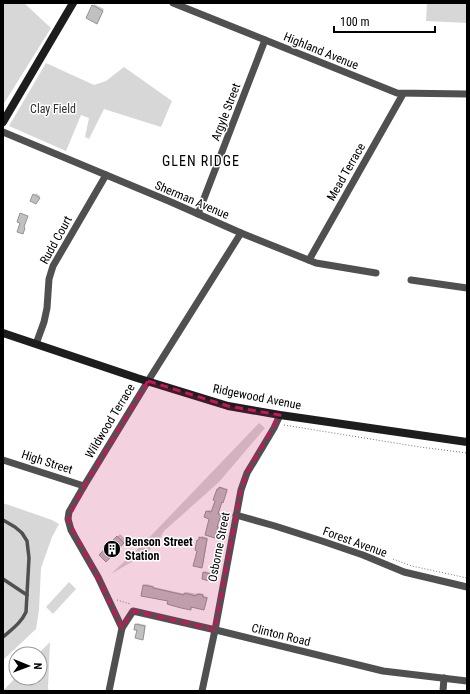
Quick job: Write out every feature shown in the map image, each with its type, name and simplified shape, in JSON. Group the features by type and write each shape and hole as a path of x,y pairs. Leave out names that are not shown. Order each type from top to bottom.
{"street":[{"path":"3,122 73,3"},
{"name":"Highland Avenue","path":"173,3 397,93 467,94"},
{"name":"Argyle Street","path":"198,214 265,40"},
{"name":"Mead Terrace","path":"309,260 403,94"},
{"name":"Sherman Avenue","path":"3,132 241,233 316,263 376,273"},
{"name":"Rudd Court","path":"36,344 48,308 49,279 53,266 106,175"},
{"name":"Wildwood Terrace","path":"122,628 98,577 71,530 68,519 69,512 148,381 241,233"},
{"path":"411,280 467,288"},
{"name":"Ridgewood Avenue","path":"3,332 217,403 276,414 467,442"},
{"name":"Osborne Street","path":"202,691 241,490 247,473 274,428 276,414"},
{"name":"High Street","path":"3,460 84,486"},
{"name":"Forest Avenue","path":"236,515 322,541 363,555 404,572 467,587"},
{"name":"Clinton Road","path":"122,628 133,611 383,671 467,681"},
{"path":"109,691 122,628"},
{"path":"443,691 444,678"}],"lane":[{"path":"3,520 15,527 22,534 26,541 29,558 26,612 16,626 3,637"},
{"path":"3,579 27,595"}],"path":[{"path":"281,425 467,453"},
{"path":"391,558 412,566 467,578"}],"highlighted area":[{"path":"148,381 228,406 280,415 247,473 241,490 215,630 133,611 122,628 68,519 84,486"}],"green space":[{"path":"3,3 24,3 51,28 3,105"},
{"path":"427,3 467,3 467,23 426,21"},
{"name":"Clay Field","path":"46,63 94,85 106,81 124,67 172,101 161,127 104,109 89,139 85,137 89,118 81,115 66,151 9,126"},
{"path":"259,423 265,428 219,482 164,531 157,544 154,542 147,555 161,561 140,557 111,574 145,542"},
{"path":"3,503 52,520 59,524 52,537 41,568 39,610 36,629 18,646 8,646 8,655 3,660"},
{"path":"69,582 76,589 53,614 46,607"},
{"path":"50,642 49,691 3,691 8,686 48,686 48,646 46,646"}],"building":[{"path":"92,5 103,11 97,24 86,18"},
{"path":"33,194 40,198 36,204 30,201"},
{"path":"20,213 28,216 23,234 17,232 20,223 17,222"},
{"path":"219,487 227,490 218,514 221,515 215,538 205,535 209,519 204,517 206,511 211,512 215,501 213,500"},
{"name":"Benson Street Station","path":"117,536 124,543 106,562 99,555"},
{"path":"199,537 207,539 202,568 193,566 197,551 195,550 197,540 199,540"},
{"path":"203,572 210,574 209,581 202,579"},
{"path":"143,585 184,595 184,593 196,596 197,594 203,595 203,597 207,598 204,610 191,607 191,610 181,608 167,604 168,601 141,596"},
{"path":"135,624 145,626 143,640 135,638 137,630 134,630"}],"place":[{"name":"Benson Street Station","path":"112,549"}],"district":[{"name":"GLEN RIDGE","path":"201,161"}]}
